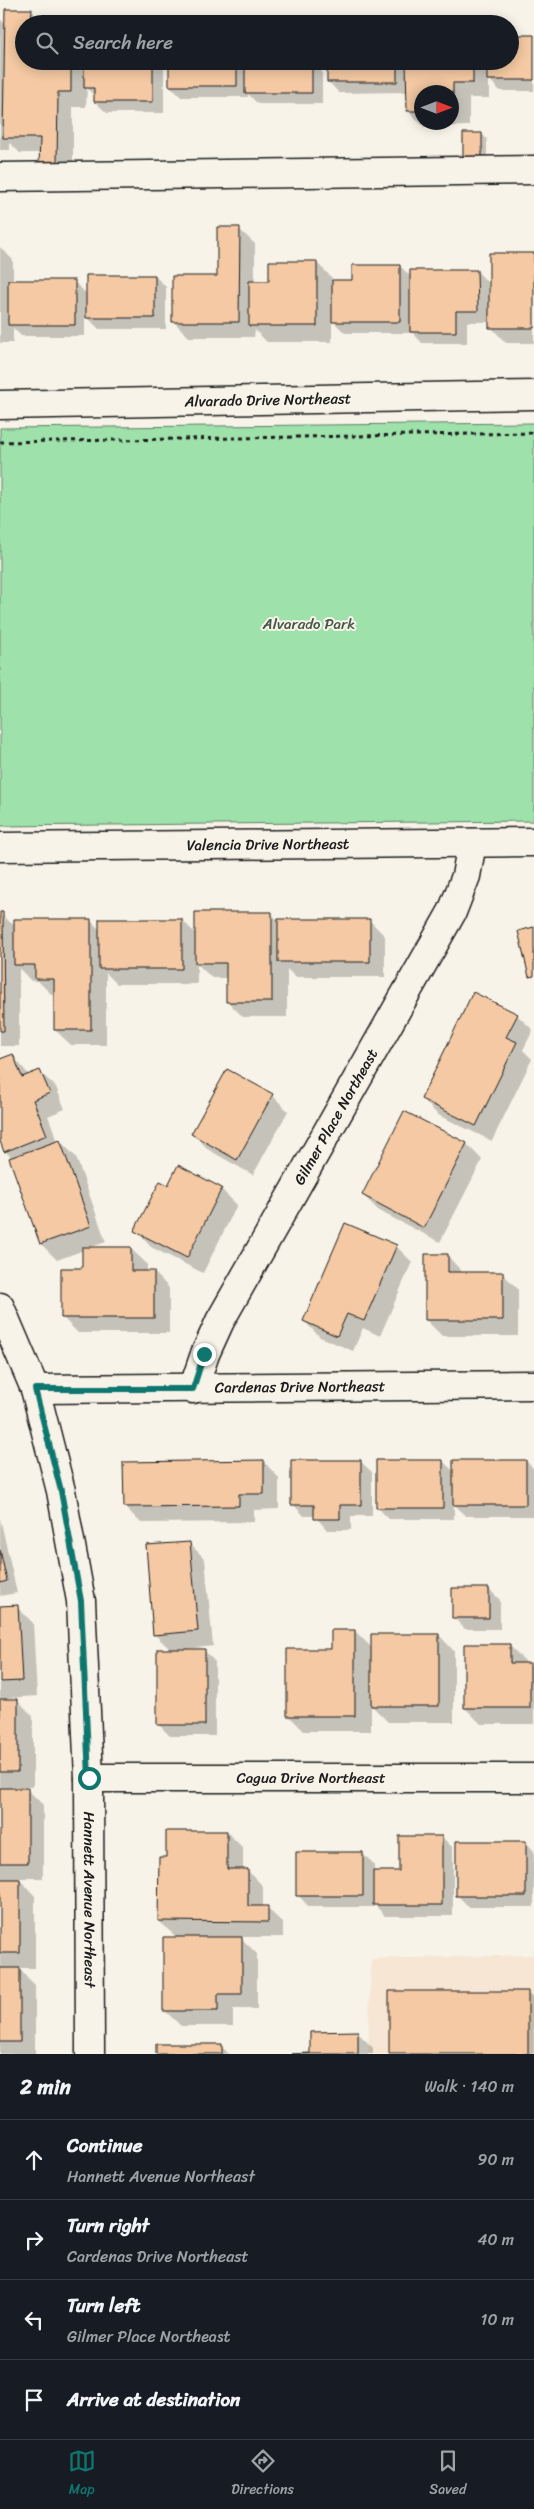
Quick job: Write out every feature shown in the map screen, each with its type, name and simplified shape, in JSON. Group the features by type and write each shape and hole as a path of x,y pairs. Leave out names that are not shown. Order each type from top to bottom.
{"street":[{"path":"0,177 534,170"},
{"name":"Alvarado Drive Northeast","path":"0,404 534,395"},
{"name":"Valencia Drive Northeast","path":"0,847 534,842"},
{"name":"Gilmer Place Northeast","path":"193,1389 204,1354 220,1321 452,912 466,876 472,843"},
{"name":"Hannett Avenue Northeast","path":"0,1306 35,1389 61,1491 81,1601 89,1778 90,2054"},
{"name":"Cardenas Drive Northeast","path":"35,1389 534,1385"},
{"name":"Cagua Drive Northeast","path":"89,1778 534,1778"}],"path":[{"path":"0,442 534,432"}],"shaded area":[{"path":"534,1946 534,2054 368,2054 371,1959 533,1955"}],"green space":[{"name":"Alvarado Park","path":"534,423 534,821 0,826 0,428"}],"building":[{"path":"5,9 32,9 32,15 15,15 15,70 71,70 71,92 58,92 57,165 39,165 40,138 3,138"},
{"path":"519,35 534,35 534,80 487,80 487,70 519,70"},
{"path":"84,70 153,70 153,102 94,102 94,88 84,88"},
{"path":"169,70 237,70 237,86 169,86"},
{"path":"245,70 312,70 312,93 245,93"},
{"path":"327,70 397,70 397,82 327,82"},
{"path":"406,70 473,70 473,83 414,85 414,111 407,111"},
{"path":"463,133 482,133 482,164 463,164"},
{"path":"217,227 240,227 239,322 172,322 172,276 217,276"},
{"path":"489,253 534,253 534,328 489,328"},
{"path":"269,261 317,261 317,326 249,326 249,281 269,281"},
{"path":"352,265 400,265 400,322 332,322 332,280 352,280"},
{"path":"410,270 477,270 478,311 456,311 456,332 410,332"},
{"path":"86,275 155,275 155,318 86,318"},
{"path":"8,280 75,280 75,325 8,325"},
{"path":"0,912 3,912 4,1031 0,1031"},
{"path":"195,912 272,912 272,1002 226,1002 226,963 195,963"},
{"path":"14,919 91,919 91,1030 54,1030 54,979 35,979 35,965 14,965"},
{"path":"99,919 182,919 182,969 99,969"},
{"path":"278,919 370,919 370,962 278,962"},
{"path":"534,927 534,976 529,977 518,931"},
{"path":"473,992 518,1014 506,1037 517,1042 476,1126 421,1099"},
{"path":"13,1054 22,1077 40,1070 50,1093 33,1100 47,1135 4,1152 0,1141 0,1059"},
{"path":"227,1069 273,1094 237,1160 191,1134"},
{"path":"404,1111 467,1143 424,1228 362,1195"},
{"path":"60,1140 91,1226 40,1244 9,1158"},
{"path":"178,1165 222,1188 187,1258 134,1231 160,1181 168,1185"},
{"path":"345,1223 397,1245 364,1321 347,1314 337,1336 303,1321"},
{"path":"82,1247 131,1247 131,1271 154,1271 154,1318 61,1318 61,1268 82,1268"},
{"path":"425,1254 448,1254 448,1272 503,1272 503,1320 425,1320"},
{"path":"264,1460 264,1494 239,1494 239,1506 124,1507 123,1462"},
{"path":"291,1460 361,1460 361,1505 340,1505 340,1519 314,1519 314,1505 291,1505"},
{"path":"376,1460 443,1460 443,1508 376,1508"},
{"path":"453,1460 526,1460 526,1505 453,1505"},
{"path":"190,1542 198,1631 153,1635 146,1545"},
{"path":"0,1550 7,1581 0,1583"},
{"path":"452,1588 489,1588 489,1618 452,1618"},
{"path":"18,1605 22,1681 0,1682 0,1606"},
{"path":"331,1630 355,1630 355,1716 287,1716 287,1649 331,1649"},
{"path":"371,1634 439,1634 439,1706 371,1706"},
{"path":"464,1644 510,1644 510,1663 530,1663 530,1708 464,1708"},
{"path":"157,1649 205,1649 205,1725 157,1725"},
{"path":"0,1699 18,1699 18,1772 0,1772"},
{"path":"0,1788 28,1788 28,1863 0,1863"},
{"path":"166,1831 227,1831 227,1869 248,1869 248,1906 268,1906 268,1922 158,1921 159,1857 166,1857"},
{"path":"399,1836 442,1836 442,1905 373,1905 373,1871 399,1871"},
{"path":"456,1841 526,1841 526,1896 456,1896"},
{"path":"296,1852 363,1852 363,1896 296,1896"},
{"path":"0,1879 20,1879 20,1953 0,1953"},
{"path":"163,1937 242,1937 242,1994 218,1994 218,2011 163,2011"},
{"path":"0,1968 20,1968 20,2042 0,2042"},
{"path":"389,1991 528,1991 528,2054 389,2054"},
{"path":"358,2031 358,2054 292,2054 310,2053 310,2032"},
{"path":"156,2044 222,2044 222,2054 156,2054"}],"route":[{"path":"89,1778 81,1601 61,1491 35,1389 193,1389 204,1354"}]}
